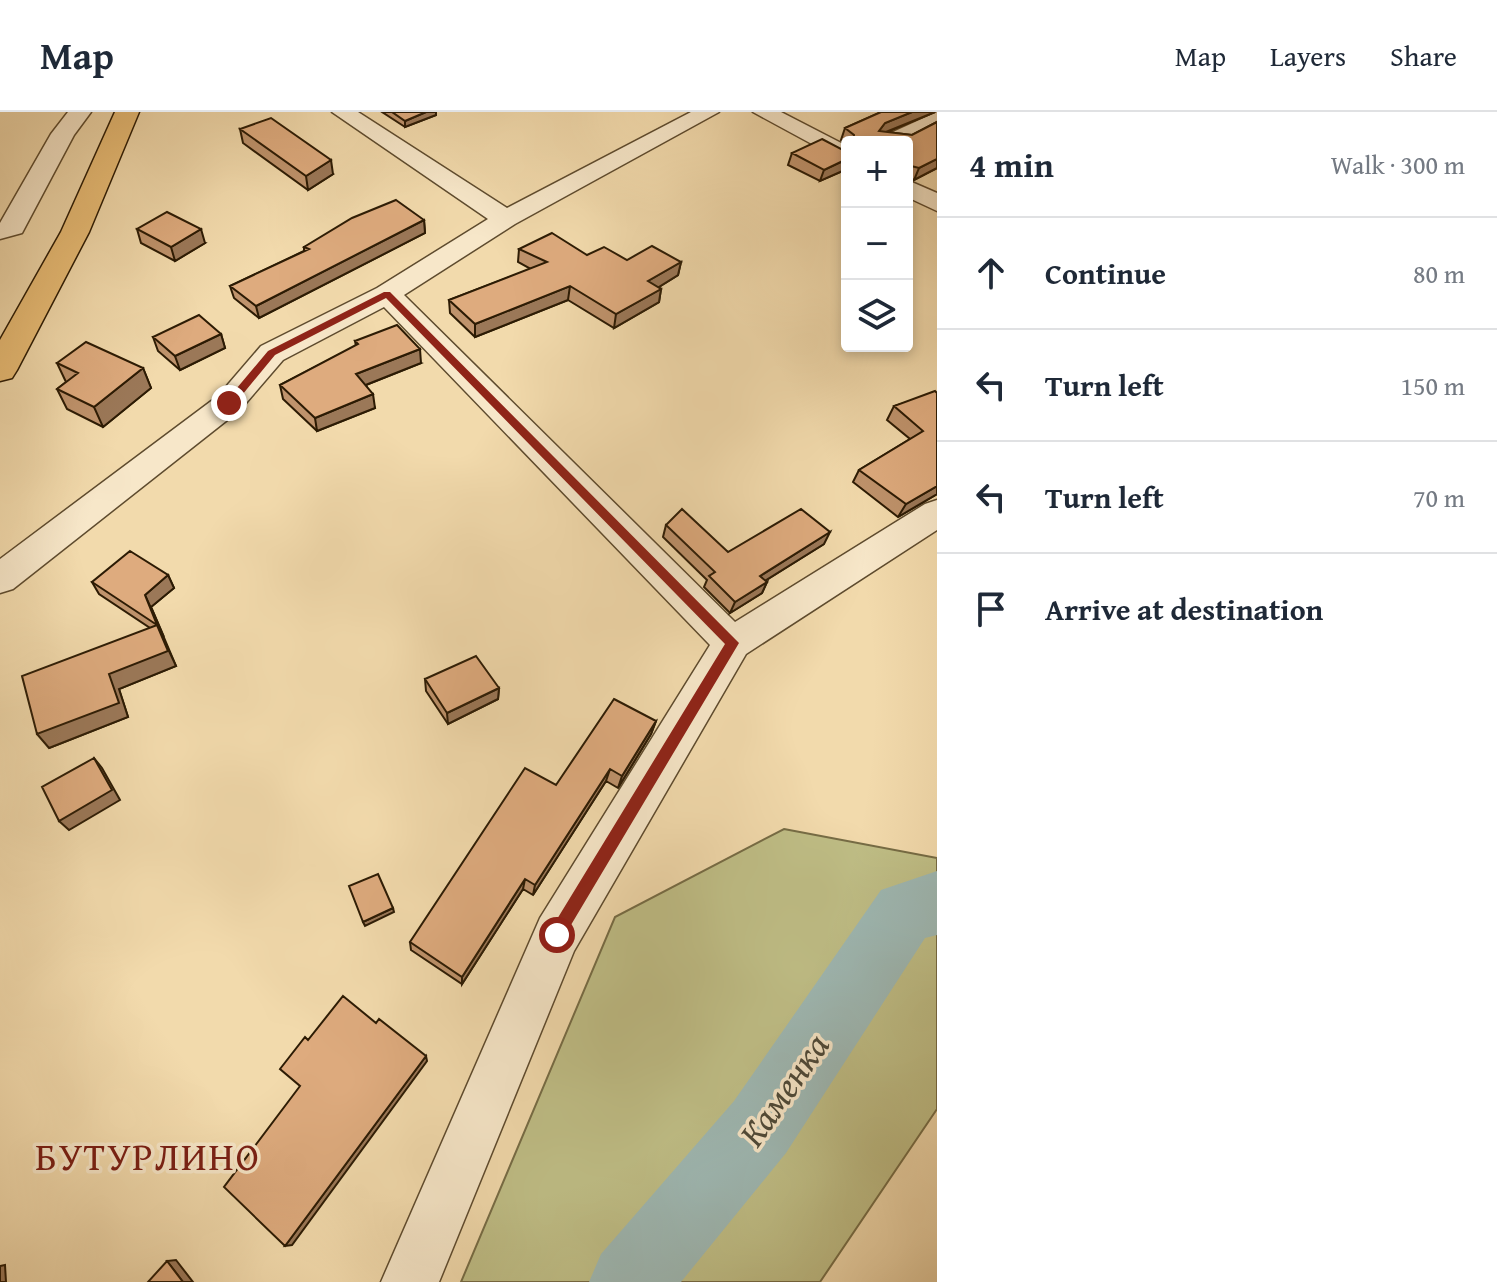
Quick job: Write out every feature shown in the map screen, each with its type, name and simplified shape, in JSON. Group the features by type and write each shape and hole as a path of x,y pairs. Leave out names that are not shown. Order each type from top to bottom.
{"main road":[{"path":"0,370 75,232 127,112"}],"street":[{"path":"0,231 13,227 63,134 80,112"},
{"path":"343,112 506,219"},
{"path":"0,579 229,403 272,353 387,294 506,219 708,112"},
{"path":"764,112 841,153"},
{"path":"900,136 930,117"},
{"path":"913,190 937,203"},
{"path":"387,294 732,643"},
{"path":"410,1282 557,935 732,643 937,513"}],"shaded area":[{"path":"784,829 937,858 937,1109 820,1282 461,1282 615,917"}],"building":[{"path":"392,112 426,112 405,121"},
{"path":"881,112 912,112 885,123 879,131 912,135 937,122 937,159 919,168 913,166 913,136 854,136 845,128"},
{"path":"271,118 331,160 306,176 240,129"},
{"path":"822,139 841,149 841,162 824,170 792,153"},
{"path":"396,200 424,220 256,306 230,286 309,249 304,247 352,218"},
{"path":"167,212 201,229 171,247 137,229"},
{"path":"552,233 587,255 604,247 627,260 652,246 681,262 648,281 661,289 616,314 570,286 475,324 449,300 547,262 519,249"},
{"path":"199,315 221,334 175,356 153,337"},
{"path":"397,325 420,349 356,374 373,394 315,418 280,385 358,344 355,341"},
{"path":"86,342 143,368 94,407 57,389 78,373 57,363"},
{"path":"935,391 937,486 906,504 859,470 923,431 894,406"},
{"path":"682,509 728,552 801,509 830,532 760,576 767,582 735,602 709,576 715,572 666,525"},
{"path":"130,551 168,575 145,595 157,625 92,582"},
{"path":"157,625 168,651 109,674 119,703 37,734 22,676"},
{"path":"476,656 499,688 447,713 425,679"},
{"path":"614,699 656,721 622,776 610,769 535,885 525,879 462,977 410,942 525,768 556,785"},
{"path":"94,758 112,790 59,821 42,787"},
{"path":"378,874 393,908 363,922 349,886"},
{"path":"343,996 376,1023 379,1019 426,1056 285,1246 224,1187 300,1086 280,1069"},
{"path":"167,1261 183,1282 148,1282"}],"waterway":[{"name":"Каменка","path":"629,1282 760,1127 904,913 937,903"}],"district":[{"name":"БУТУРЛИНО","path":"148,1156"}],"route":[{"path":"229,403 272,353 387,294 732,643 557,935"}]}
